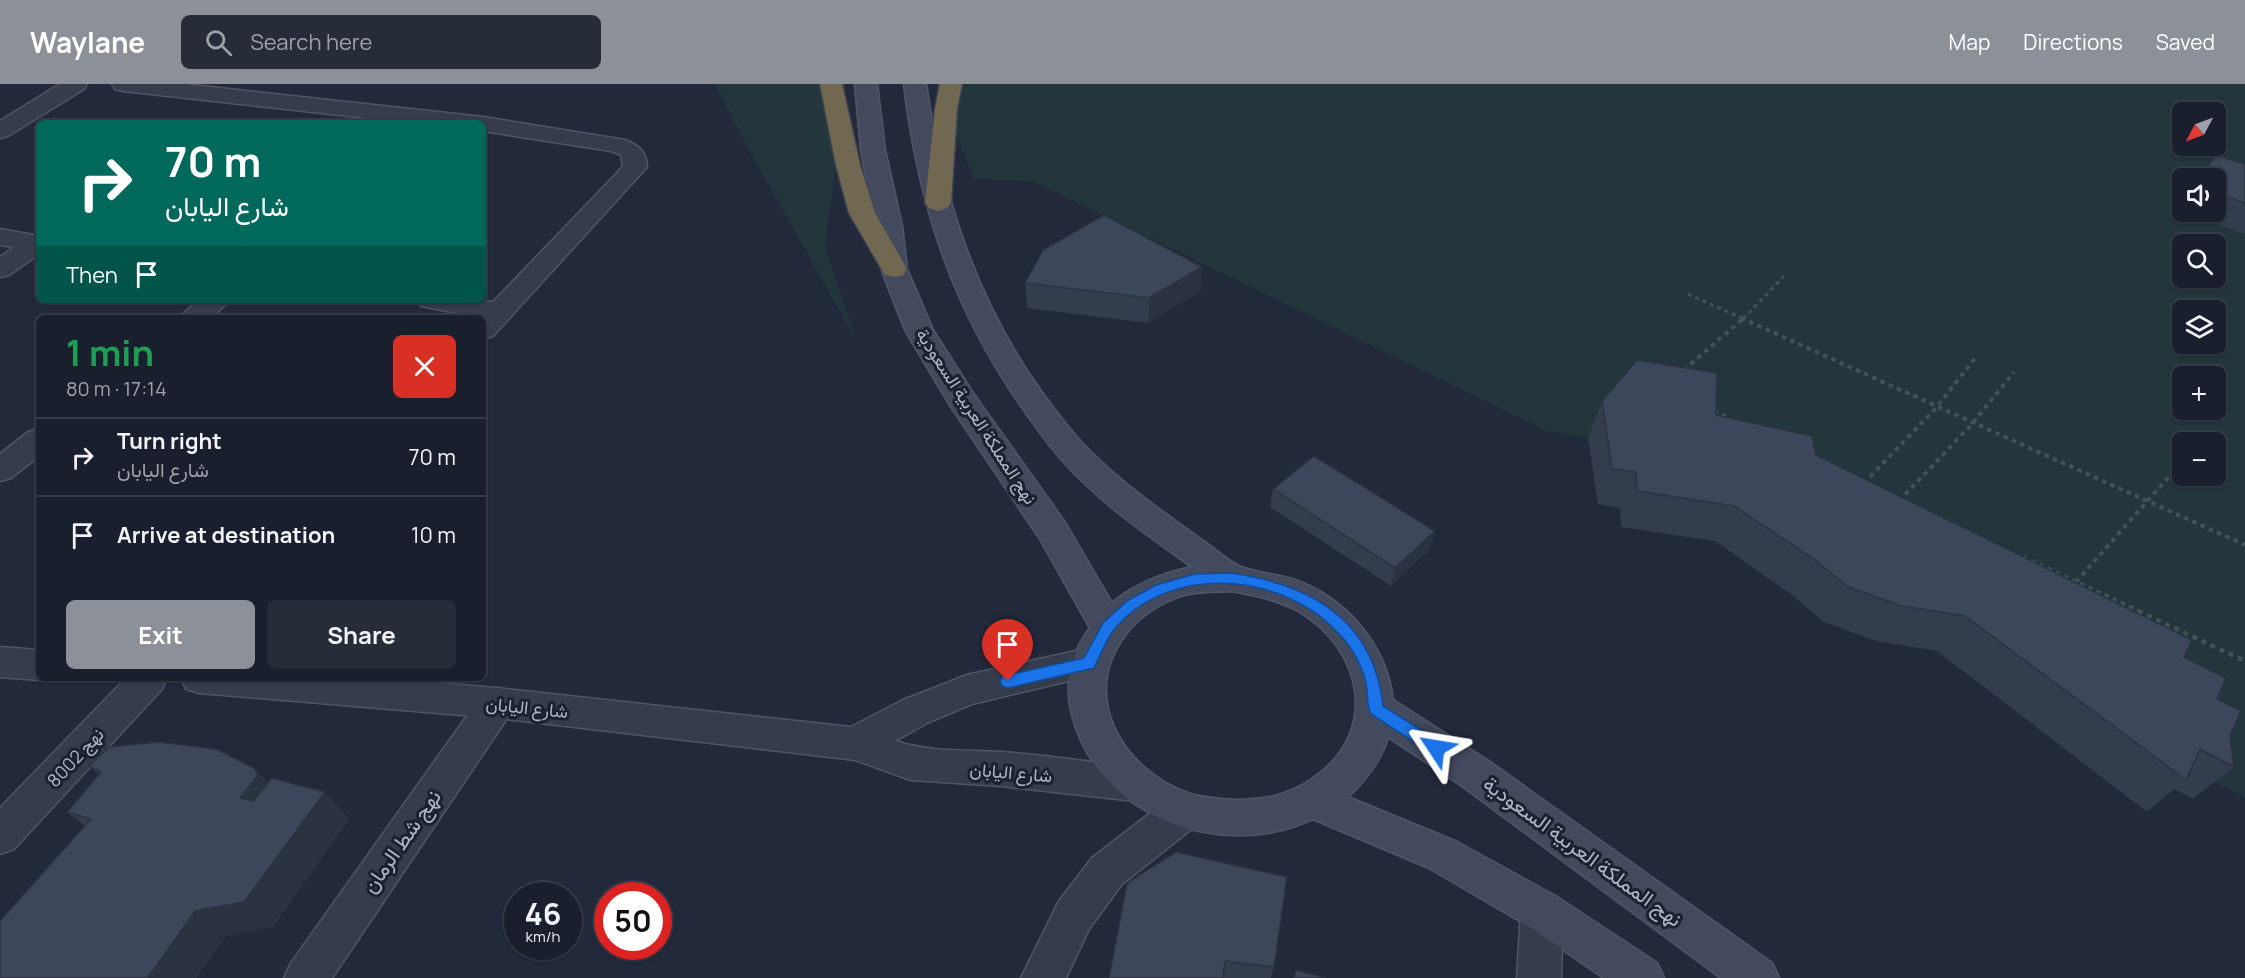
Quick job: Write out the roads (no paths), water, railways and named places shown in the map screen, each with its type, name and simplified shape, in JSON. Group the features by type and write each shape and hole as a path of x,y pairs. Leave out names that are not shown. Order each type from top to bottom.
{"highway":[{"path":"831,84 848,165 862,213 894,269"},
{"path":"938,203 946,110 951,84"}],"main road":[{"name":"نهج المملكة العربية السعودية","path":"866,84 873,150 889,226 894,269 919,330 962,400 1052,530 1108,628"},
{"path":"915,84 922,146 956,264 984,323 1023,388 1072,452 1117,494 1231,578"},
{"path":"1231,578 1264,583 1296,594 1331,617 1346,631 1363,655 1373,681 1376,709 1368,745 1346,777 1313,801 1274,815 1229,819 1185,810 1135,784 1109,758 1091,727 1086,694 1089,663 1108,628 1132,605 1161,589 1195,580 1231,578"},
{"name":"نهج المملكة العربية السعودية","path":"1376,709 1476,774 1757,978"},
{"path":"1313,801 1443,855 1542,911 1642,978"}],"street":[{"path":"0,131 76,84"},
{"path":"123,84 448,120"},
{"path":"486,124 617,145 629,150 635,158 635,167 626,178 491,321"},
{"path":"0,237 36,244"},
{"path":"0,269 36,245"},
{"path":"197,315 212,303"},
{"path":"440,303 474,315"},
{"path":"0,470 36,442"},
{"path":"0,662 36,665"},
{"path":"855,744 916,711 967,690 1089,663"},
{"name":"نهج 8002","path":"0,836 146,681"},
{"name":"شارع اليابان","path":"233,681 496,704 855,744 911,763 1001,769 1135,784"},
{"name":"نهج شط الرمان","path":"306,978 496,704"},
{"path":"1043,978 1074,915 1107,871 1185,810"},
{"path":"1539,978 1542,911"}]}
